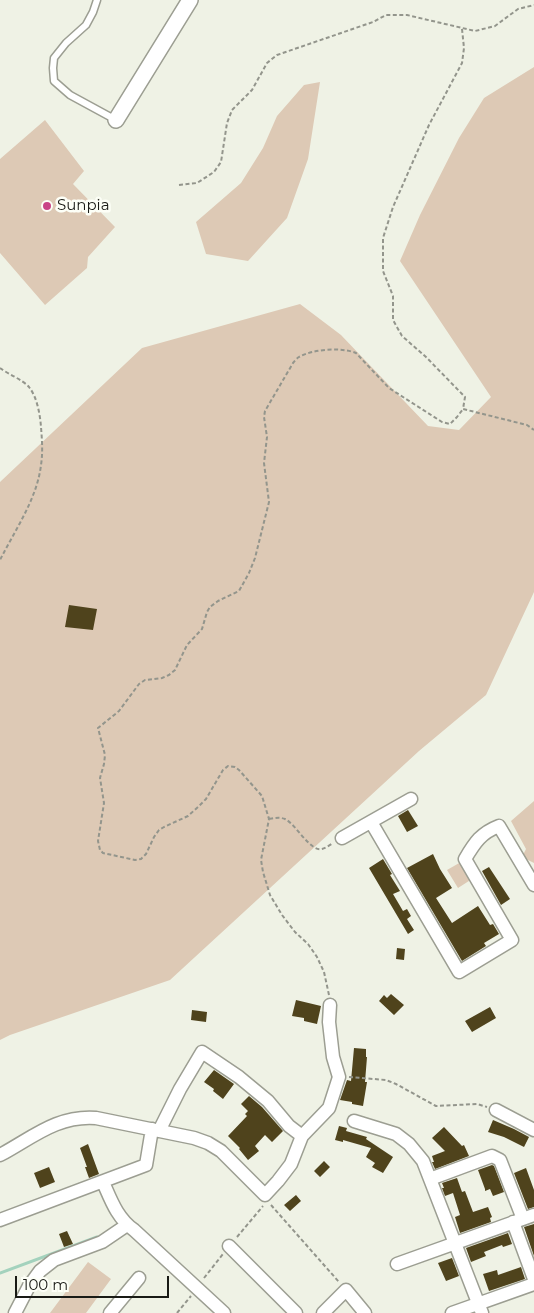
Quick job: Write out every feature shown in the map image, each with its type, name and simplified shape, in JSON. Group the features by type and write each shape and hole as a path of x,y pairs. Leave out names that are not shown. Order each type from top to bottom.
{"street":[{"path":"116,120 190,0"},
{"path":"342,838 411,799"},
{"path":"371,822 459,972 512,940 465,859 474,843 488,831 499,826 534,885"},
{"path":"0,1156 43,1129 82,1117 96,1118 208,1142 221,1151 265,1194 291,1164 302,1136 329,1108 339,1077 332,1057 329,1022 330,1004"},
{"path":"0,1220 146,1165 155,1130 202,1052 239,1077 268,1101 289,1126 302,1136"},
{"path":"496,1110 534,1130"},
{"path":"354,1121 396,1134 409,1144 423,1160 480,1308"},
{"path":"430,1179 492,1156 500,1160 523,1219 534,1279"},
{"path":"103,1182 116,1212 127,1225 224,1313"},
{"path":"397,1264 523,1219"},
{"path":"15,1313 29,1286 40,1271 54,1260 102,1242 127,1225"},
{"path":"229,1246 296,1313"},
{"path":"110,1313 139,1278"},
{"path":"452,1313 480,1308 534,1284"},
{"path":"323,1313 346,1290 365,1313"}],"lane":[{"path":"96,0 93,12 86,25 66,43 54,58 52,68 54,81 70,95 116,120"}],"path":[{"path":"179,185 197,183 214,172 221,162 227,123 232,110 252,90 267,63 277,55 373,22 386,15 406,14 475,31 495,26 518,9 534,5"},
{"path":"330,1004 329,990 317,957 282,915 270,895 261,860 269,819 262,796 239,770 228,766 223,770 206,799 188,816 159,830 147,852 141,858 135,860 103,853 98,842 104,803 100,778 105,755 98,728 119,711 139,684 145,680 162,678 175,670 187,645 202,629 210,607 239,591 249,573 255,558 269,502 264,463 267,437 265,411 293,363 299,357 315,352 349,350 356,353 389,388 442,422 450,424 457,418 463,408 465,397 426,357 402,336 393,320 394,296 383,271 383,238 393,207 425,134 462,63 464,48 462,29"},
{"path":"0,368 28,386 40,415 42,442 41,467 36,487 25,513 0,560"},
{"path":"463,408 526,425 534,430"},
{"path":"269,819 285,819 291,823 309,844 316,848 321,849 342,838"},
{"path":"339,1077 386,1080 436,1106 477,1104 496,1110"},
{"path":"265,1194 267,1200 346,1290"}],"shaded area":[{"path":"534,67 534,592 486,695 419,751 170,980 0,1040 0,482 142,348 300,304 341,335 428,426 459,430 491,397 400,261 420,215 459,138 484,98"},
{"path":"320,82 308,159 287,218 248,261 206,254 196,222 241,183 263,148 277,116 304,85"},
{"name":"Sunpia","path":"45,120 84,171 73,184 115,227 88,257 87,268 45,305 0,253 0,159"},
{"path":"534,801 534,863 522,857 526,849 511,821"},
{"path":"461,862 472,879 458,888 447,870"},
{"path":"88,1262 111,1279 86,1313 50,1313"}],"building":[{"path":"69,605 97,609 93,630 65,627"},
{"path":"408,810 418,826 407,832 398,816"},
{"path":"433,854 452,888 436,898 452,923 478,906 490,925 493,924 499,934 484,943 486,946 462,961 407,868"},
{"path":"383,859 400,891 393,894 403,911 407,909 411,916 407,919 414,930 408,934 369,868"},
{"path":"489,867 510,899 501,905 482,871"},
{"path":"397,948 405,949 404,960 396,959"},
{"path":"391,994 404,1005 394,1015 379,1001 384,995 387,998"},
{"path":"296,1000 321,1006 317,1024 304,1021 304,1018 292,1016"},
{"path":"490,1007 496,1018 472,1032 465,1021"},
{"path":"192,1010 207,1012 206,1022 191,1020"},
{"path":"354,1048 366,1049 365,1082 367,1082 363,1106 340,1100 347,1080 351,1081"},
{"path":"214,1070 234,1084 223,1099 204,1082"},
{"path":"249,1096 262,1107 283,1131 272,1142 265,1135 255,1146 259,1151 248,1160 240,1148 228,1136 247,1116 245,1114 248,1111 241,1104"},
{"path":"493,1120 529,1137 524,1147 504,1137 488,1132"},
{"path":"339,1126 347,1128 346,1131 367,1137 366,1139 393,1157 383,1173 372,1167 375,1163 366,1157 371,1148 343,1140 343,1142 335,1140"},
{"path":"444,1127 462,1146 464,1145 469,1156 435,1169 432,1156 445,1151 432,1138"},
{"path":"88,1144 99,1174 89,1178 80,1148"},
{"path":"324,1161 330,1167 320,1177 314,1171"},
{"path":"492,1165 504,1192 493,1196 490,1189 485,1191 478,1170"},
{"path":"49,1167 55,1182 40,1188 34,1173"},
{"path":"526,1168 534,1190 534,1207 528,1209 514,1173"},
{"path":"457,1178 462,1192 465,1191 473,1212 488,1207 492,1217 490,1218 491,1222 460,1233 455,1217 460,1215 453,1193 445,1196 442,1188 444,1188 442,1183"},
{"path":"296,1195 301,1201 290,1211 284,1205"},
{"path":"534,1224 534,1256 524,1227"},
{"path":"67,1231 73,1244 64,1247 59,1234"},
{"path":"508,1233 512,1244 503,1247 502,1245 484,1252 486,1256 471,1262 466,1248"},
{"path":"452,1258 459,1276 446,1281 438,1263"},
{"path":"521,1267 525,1279 489,1291 483,1274 497,1270 498,1275"}],"waterway":[{"path":"0,1273 97,1237"}],"place":[{"name":"Sunpia","path":"47,206"}]}
